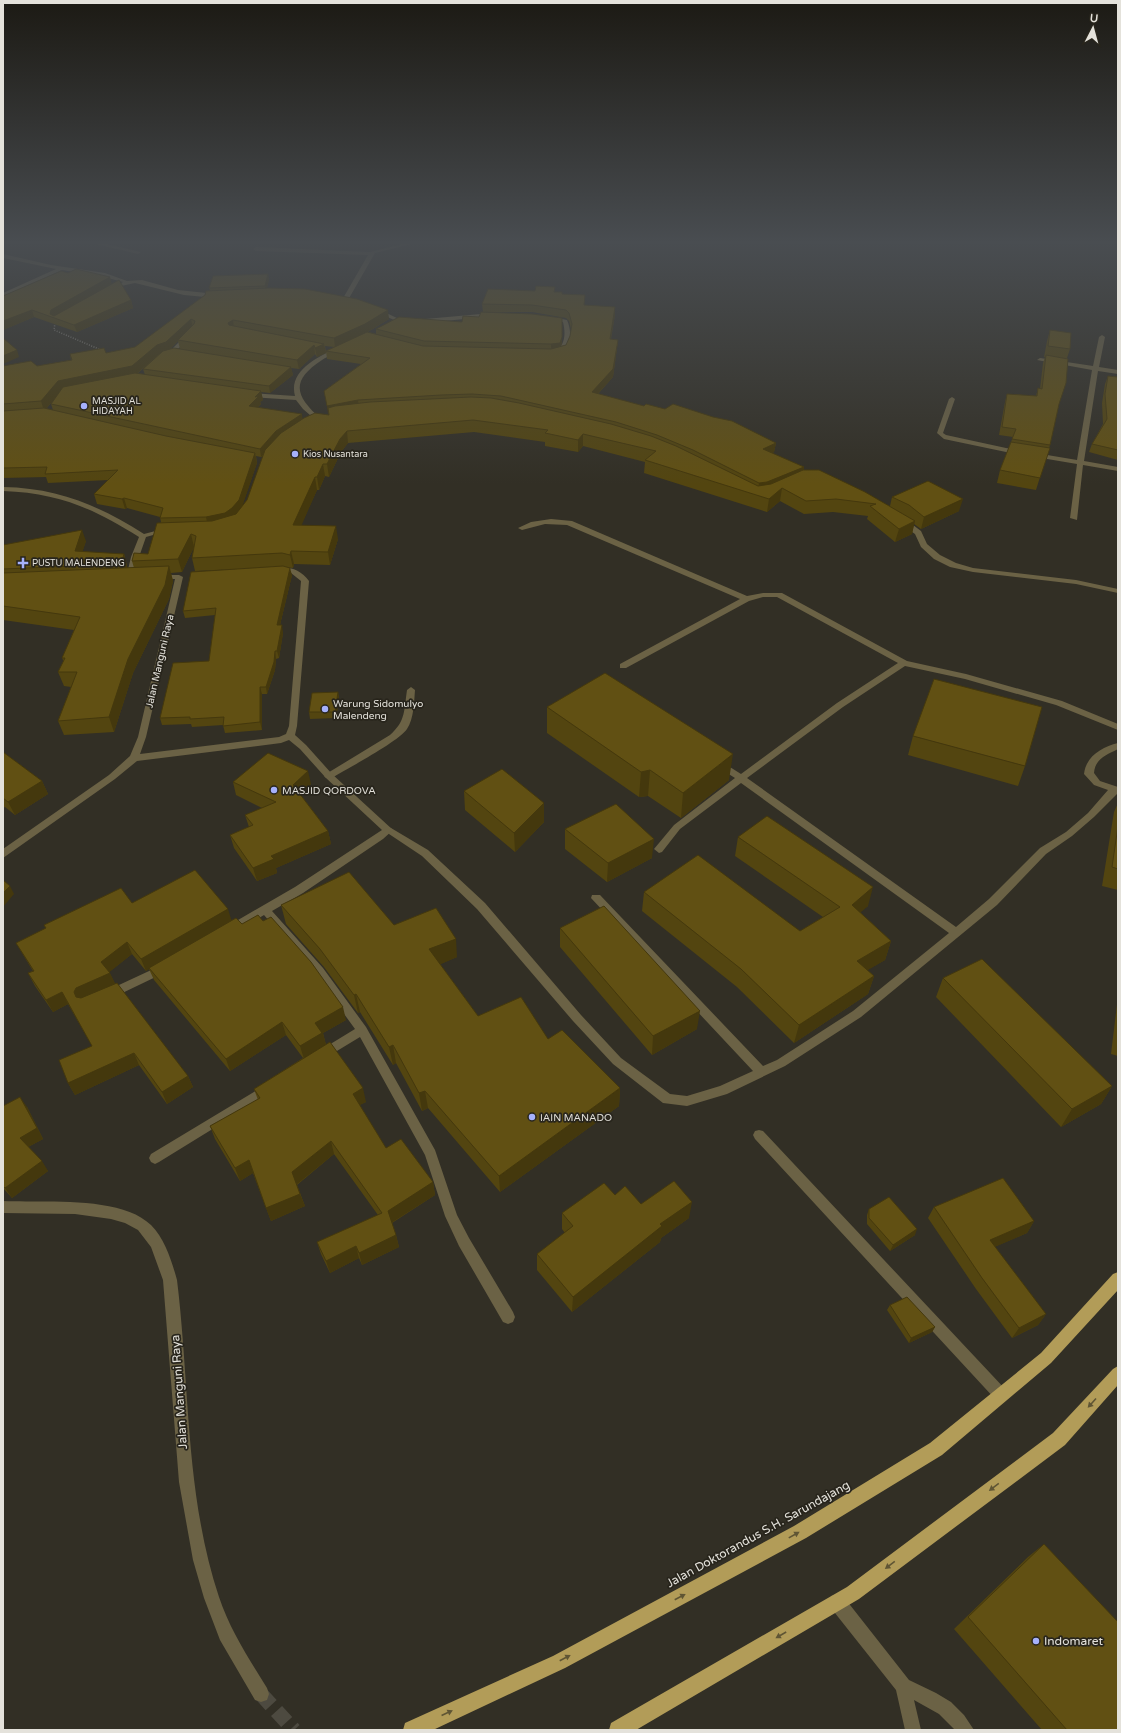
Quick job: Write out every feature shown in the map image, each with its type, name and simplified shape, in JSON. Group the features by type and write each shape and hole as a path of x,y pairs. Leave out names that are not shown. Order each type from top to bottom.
{"highway":[{"name":"Jalan Doktorandus S.H. Sarundajang","path":"412,1730 559,1662 800,1532 936,1449 1046,1358 1118,1279"},
{"path":"618,1730 853,1593 1059,1439 1118,1374"}],"street":[{"path":"551,353 561,352 566,344 567,324 566,322"},
{"path":"184,353 168,354 193,331"},
{"path":"1074,518 1079,462 1095,368 1102,337"},
{"path":"321,348 335,351"},
{"path":"308,425 322,419 302,404 298,398 296,387 297,380 301,373 341,348"},
{"path":"1040,360 1118,372"},
{"path":"293,372 301,373"},
{"path":"239,393 298,398"},
{"path":"952,399 940,433 944,437 1006,450 1118,469"},
{"path":"3,489 35,490 60,495 95,507 144,536 173,530"},
{"path":"896,518 918,533 924,545 937,558 953,565 973,570 1076,582 1118,591"},
{"path":"522,528 541,522 556,521 569,523 746,599"},
{"path":"130,578 135,557 144,536"},
{"path":"3,854 100,785 134,758 281,740 290,736 293,726 305,580 296,571 270,571"},
{"name":"Jalan Manguni Raya","path":"134,758 142,737 183,577 151,578"},
{"path":"623,666 746,599 763,595 779,595 904,663 966,677 1059,703 1118,727"},
{"path":"659,849 677,827 741,778 840,705 904,663"},
{"path":"326,772 393,737 403,728 407,718 410,690"},
{"path":"290,736 388,830 425,853 476,901 539,972 577,1018 618,1061 667,1099 687,1101 723,1090 787,1059 857,1014 957,933 993,902 1043,851 1069,834 1117,790 1097,783 1089,774 1089,765 1094,758 1118,746"},
{"path":"707,757 741,778 957,933"},
{"path":"222,935 265,910 373,842 388,830"},
{"path":"596,898 762,1072"},
{"path":"265,910 319,971 362,1030 431,1154 452,1216 464,1242 508,1317"},
{"path":"101,999 148,977 172,963"},
{"path":"316,1059 362,1030"},
{"path":"155,1158 275,1084"},
{"path":"760,1135 1001,1395"},
{"name":"Jalan Manguni Raya","path":"3,1207 59,1208 98,1211 124,1216 145,1227 157,1245 169,1279 181,1402 185,1468 191,1512 206,1578 226,1633 261,1694"},
{"path":"838,1602 903,1686 913,1730"},
{"path":"903,1686 940,1703 954,1715 966,1730"}],"path":[{"path":"56,322 54,330 102,350"}],"building":[{"path":"65,322 81,322 74,325"},
{"path":"169,322 188,322 166,342 157,345 132,366 58,381 41,401 3,404 3,366 31,361 37,366 72,360 70,354 104,348 106,353 135,347"},
{"path":"195,322 230,322 228,323 229,325 324,344 315,348 314,345 297,360 178,340"},
{"path":"244,322 368,322 334,338"},
{"path":"390,322 562,322 562,337 560,343 551,344 424,341 376,329"},
{"path":"571,322 613,322 610,339 618,340 613,369 592,392 644,406 646,404 665,409 673,404 713,417 732,421 776,443 763,449 804,467 767,482 759,483 693,450 657,435 616,422 501,396 472,394 441,395 358,400 327,406 324,391 370,358 326,351 367,332 423,346 551,349 566,345 570,336"},
{"path":"1050,330 1071,333 1070,349 1048,346"},
{"path":"3,338 17,350 3,356"},
{"path":"174,348 291,367 269,386 143,369 163,351"},
{"path":"1046,355 1068,359 1066,383 1059,404 1050,445 1012,439 1016,429 1002,427 1007,394 1037,396 1038,388 1042,389"},
{"path":"135,373 261,391 255,397 259,396 249,406 302,414 276,431 260,449 51,404 63,387"},
{"path":"1108,376 1118,377 1118,450 1092,444 1107,419 1105,394"},
{"path":"471,397 491,398 519,403 611,424 651,436 676,446 758,486 771,484 803,470 819,470 865,492 915,521 899,529 870,506 876,504 836,499 806,501 782,488 769,499 645,460 656,451 583,434 578,440 545,433 548,430 473,420 347,431 340,439 327,464 323,464 317,477 315,477 293,525 336,526 328,552 291,551 290,555 282,553 192,558 196,536 191,534 178,559 132,561 134,553 148,554 157,523 212,521 236,514 247,500 265,450 281,433 304,418 315,413 329,415 328,408 335,406 370,402"},
{"path":"44,408 166,436 255,453 239,500 225,513 206,517 160,518 163,508 124,498 122,499 94,494 118,470 45,474 47,467 3,468 3,411"},
{"path":"1011,442 1050,448 1040,478 1000,470"},
{"path":"928,481 963,499 924,517 909,505 892,497"},
{"path":"82,530 75,551 124,554 121,564 3,569 3,545"},
{"path":"169,566 165,585 128,659 109,717 58,721 77,672 58,672 65,658 62,658 80,617 3,606 3,573"},
{"path":"283,566 290,568 277,625 282,625 277,651 275,651 274,662 266,687 260,687 260,722 223,726 224,717 190,719 190,717 160,718 173,663 209,661 216,608 183,611 191,572"},
{"path":"605,673 733,754 683,793 650,770 641,772 547,707"},
{"path":"934,679 1042,707 1025,766 913,736"},
{"name":"Warung Sidomulyo Malendeng","path":"338,692 335,712 309,712 312,693"},
{"path":"3,752 42,781 8,802 3,798"},
{"path":"268,753 308,771 293,785 328,831 271,856 274,859 253,868 230,835 253,825 245,815 276,802 233,782"},
{"path":"502,769 544,803 514,833 464,791"},
{"path":"616,804 654,839 608,863 565,829"},
{"path":"767,816 873,887 852,905 891,941 857,961 874,976 799,1025 741,969 644,892 698,855 800,931 840,907 738,837"},
{"path":"1118,826 1118,869 1112,867"},
{"path":"195,870 228,909 141,959 127,942 101,962 110,973 76,988 74,992 76,997 81,998 117,983 188,1076 162,1092 134,1053 68,1083 59,1060 92,1046 62,992 46,1000 28,973 34,971 16,943 46,928 44,925 121,888 132,903"},
{"path":"349,872 394,925 436,908 456,939 429,949 478,1016 521,997 548,1039 562,1030 620,1088 499,1176 425,1091 419,1093 393,1045 389,1047 356,994 354,995 320,949 281,905"},
{"path":"3,880 10,886 3,893"},
{"path":"604,906 700,1011 653,1036 560,928"},
{"path":"258,915 263,921 271,917 311,962 343,1007 315,1023 322,1033 300,1046 282,1022 226,1059 149,968 236,918 242,924"},
{"path":"982,959 1112,1086 1072,1109 943,978"},
{"path":"330,1042 363,1088 353,1094 386,1148 401,1139 433,1182 388,1211 396,1235 359,1253 356,1246 326,1261 317,1242 382,1213 331,1141 292,1172 300,1194 266,1208 249,1160 235,1168 210,1126 260,1098 254,1089"},
{"path":"20,1097 37,1128 20,1138 42,1161 5,1188 3,1186 3,1106"},
{"path":"1003,1178 1034,1221 990,1240 1046,1314 1019,1328 982,1278 934,1207"},
{"path":"674,1181 692,1202 660,1224 662,1226 573,1297 537,1254 573,1226 562,1213 604,1183 615,1195 625,1186 641,1204"},
{"path":"889,1197 917,1229 893,1245 869,1218 869,1209"},
{"path":"907,1297 935,1327 911,1338 890,1305"},
{"name":"Indomaret","path":"1044,1544 1118,1622 1118,1730 1067,1730 968,1617"}],"tunnel":[{"path":"261,1694 294,1730"}],"place":[{"name":"MASJID AL HIDAYAH","path":"84,406"},
{"name":"Kios Nusantara","path":"295,454"},
{"name":"PUSTU MALENDENG","path":"23,563"},
{"name":"Warung Sidomulyo Malendeng","path":"325,709"},
{"name":"MASJID QORDOVA","path":"274,790"},
{"name":"IAIN MANADO","path":"532,1117"},
{"name":"Indomaret","path":"1036,1641"}]}
